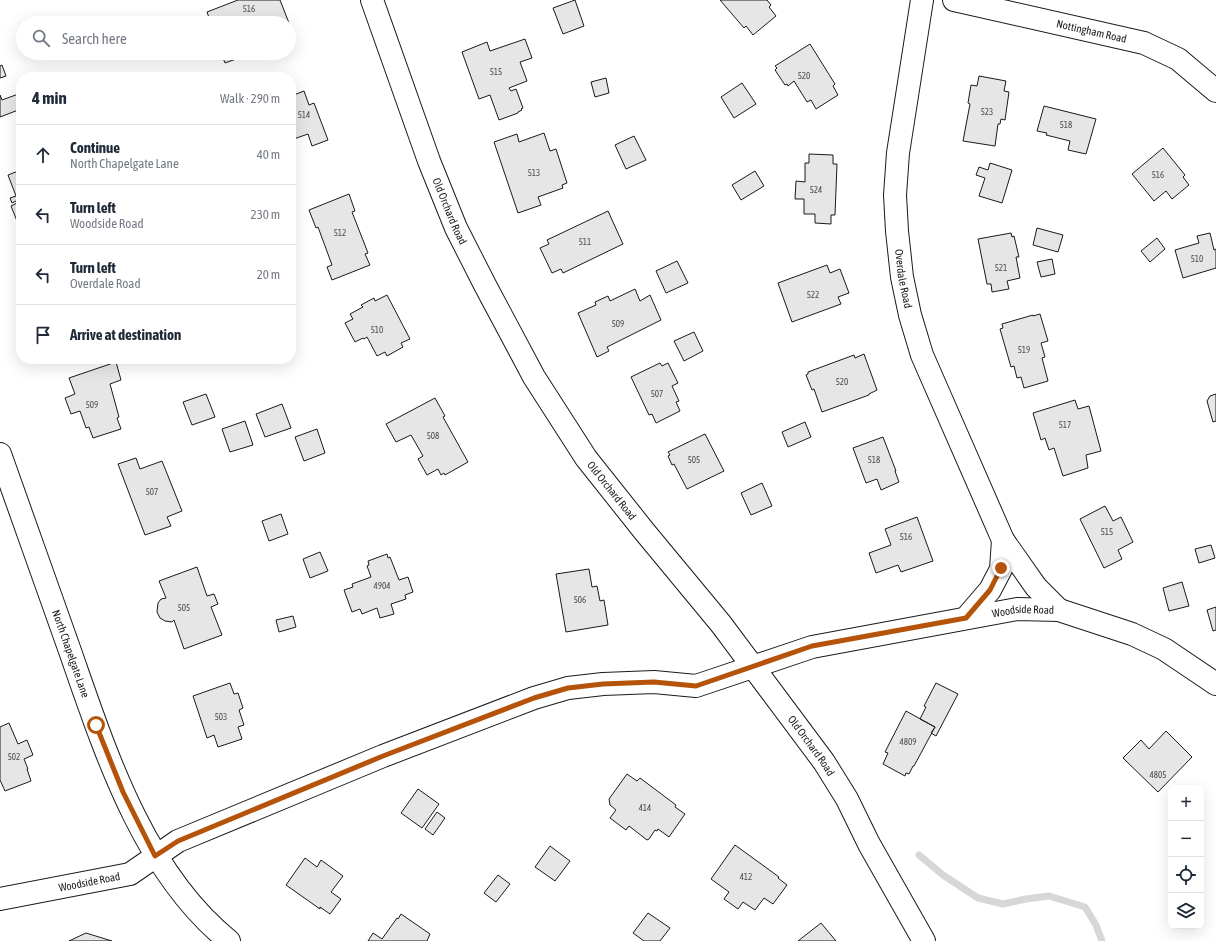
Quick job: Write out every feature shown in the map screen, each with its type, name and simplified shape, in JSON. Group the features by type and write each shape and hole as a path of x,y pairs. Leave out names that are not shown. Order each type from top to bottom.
{"street":[{"name":"Old Orchard Road","path":"372,0 429,161 456,228 484,285 534,377 586,458 721,624 824,762 847,799 869,844 924,941"},
{"name":"Overdale Road","path":"922,0 898,153 895,195 902,277 910,315 922,355 1003,540 1036,587 1059,610"},
{"name":"Nottingham Road","path":"954,0 1144,43 1178,59 1216,91"},
{"name":"North Chapelgate Lane","path":"0,454 96,725 123,792 155,856 182,895 219,933 229,941"},
{"name":"Overdale Road","path":"966,618 990,590 1001,568 1003,540"},
{"name":"Woodside Road","path":"0,899 130,874 178,841 383,756 534,698 568,688 603,684 654,682 696,686 812,646 1017,609 1059,610 1132,634 1164,649 1216,684"}],"building":[{"path":"238,0 280,0 286,16 208,16 207,12"},
{"path":"575,0 584,26 563,34 553,8"},
{"path":"720,0 767,0 771,5 769,7 776,16 753,35 746,26 744,28"},
{"path":"525,39 532,58 520,62 527,81 509,88 511,91 516,89 523,108 518,113 499,120 490,95 479,99 462,52 487,42 490,51"},
{"path":"810,44 835,84 833,86 838,95 816,109 811,100 807,102 794,81 788,86 787,84 785,85 775,70 777,68 775,66"},
{"path":"224,60 233,60 225,63"},
{"path":"2,65 6,76 0,78 0,66"},
{"path":"979,76 1006,81 1004,91 1009,92 1005,120 1001,119 1000,124 998,124 995,146 963,141 970,104 968,103 971,85 977,86"},
{"path":"606,78 609,93 595,97 591,82"},
{"path":"742,83 756,104 734,118 721,97"},
{"path":"304,91 309,105 314,103 328,140 312,146 308,134 296,138 296,94"},
{"path":"0,95 2,100 16,95 16,111 0,117"},
{"path":"1044,106 1096,119 1086,154 1068,150 1070,141 1046,135 1047,133 1037,131"},
{"path":"544,133 550,151 556,149 567,183 562,185 563,188 538,197 541,205 518,213 494,142 517,134 519,142"},
{"path":"634,136 646,160 626,169 615,145"},
{"path":"1163,148 1185,175 1183,177 1189,185 1172,199 1166,191 1154,201 1132,174"},
{"path":"809,154 833,155 833,164 837,164 835,215 831,215 831,224 815,223 815,214 804,214 804,199 795,199 796,181 805,182 805,163 809,163"},
{"path":"990,163 1012,170 1002,203 979,196 985,178 976,175 979,167 988,170"},
{"path":"755,171 764,186 741,200 732,185"},
{"path":"16,172 16,196 8,175"},
{"path":"349,194 355,211 352,212 368,253 365,254 370,265 332,280 327,267 332,265 318,227 316,228 309,210"},
{"path":"16,196 16,201 12,203 10,198"},
{"path":"16,204 16,218 11,206"},
{"path":"608,211 623,244 563,273 561,269 552,273 540,248 549,244 547,240"},
{"path":"1037,228 1063,235 1058,252 1033,245"},
{"path":"1011,233 1012,237 1014,236 1019,257 1016,257 1020,278 1007,281 1009,289 992,292 991,284 987,284 978,239"},
{"path":"1210,233 1214,250 1216,249 1216,268 1183,278 1175,250 1199,243 1197,236"},
{"path":"1157,238 1165,249 1150,262 1141,251"},
{"path":"1052,259 1055,274 1041,277 1037,262"},
{"path":"677,261 688,283 666,293 656,271"},
{"path":"827,265 830,273 840,269 849,293 838,297 841,304 792,322 778,283"},
{"path":"635,289 640,301 650,295 661,320 607,347 609,351 597,357 578,313 596,305 595,302 608,296 610,301"},
{"path":"387,295 410,339 401,343 403,347 387,356 385,352 377,356 367,337 355,342 345,323 353,319 350,314 363,307 361,305 374,298 375,301"},
{"path":"1040,314 1048,341 1041,343 1045,357 1042,358 1048,381 1024,388 1021,377 1017,378 1014,366 1011,367 1000,329 1003,328 1002,324"},
{"path":"694,332 703,351 684,361 674,341"},
{"path":"864,354 877,390 869,395 822,412 814,389 812,390 806,375 808,372 854,355 855,358"},
{"path":"660,363 662,366 668,363 678,383 672,386 679,401 676,402 680,411 656,423 652,414 649,415 631,377"},
{"path":"110,364 117,364 121,380 110,384 119,417 117,418 121,429 93,438 89,427 86,428 80,411 71,414 65,398 75,394 69,378"},
{"path":"206,394 215,417 192,425 183,402"},
{"path":"1216,394 1216,421 1213,422 1207,401 1210,396"},
{"path":"435,398 445,416 443,417 468,462 445,475 444,473 441,475 438,469 427,475 418,459 423,456 411,435 396,442 386,424"},
{"path":"1075,400 1078,409 1089,406 1101,451 1086,455 1088,468 1063,476 1054,448 1049,450 1045,438 1041,440 1033,413"},
{"path":"282,404 291,428 265,437 256,414"},
{"path":"245,421 253,445 230,452 222,429"},
{"path":"805,422 811,437 788,447 782,432"},
{"path":"317,429 325,453 304,461 295,437"},
{"path":"705,434 724,471 687,489 674,464 672,465 668,452"},
{"path":"883,437 899,482 881,490 877,479 866,483 853,448"},
{"path":"136,458 140,469 162,461 182,511 167,517 171,526 145,535 118,464"},
{"path":"762,483 772,506 751,515 741,493"},
{"path":"1105,506 1113,521 1121,517 1133,542 1118,550 1122,559 1104,568 1080,519"},
{"path":"281,514 288,534 269,541 262,521"},
{"path":"917,517 933,561 901,572 898,565 876,573 869,553 891,545 885,529"},
{"path":"1211,545 1215,558 1199,563 1195,549"},
{"path":"320,552 328,571 310,578 303,559"},
{"path":"387,554 388,558 390,557 399,580 408,577 413,592 405,595 406,599 391,604 394,614 380,618 377,608 362,614 360,609 352,612 344,590 353,587 352,584 371,577 367,566 369,565 368,561"},
{"path":"197,567 207,596 214,594 218,604 211,607 222,635 184,649 174,620 172,622 165,621 160,618 157,612 158,603 161,599 166,598 159,581"},
{"path":"589,569 592,587 597,586 600,601 604,600 608,625 566,632 556,574"},
{"path":"1182,582 1189,606 1169,611 1163,588"},
{"path":"1216,607 1216,630 1213,631 1207,610"},
{"path":"293,616 296,627 279,632 276,620"},
{"path":"230,683 234,694 238,693 243,708 239,710 244,725 238,727 242,739 218,747 214,735 207,738 193,696"},
{"path":"936,683 958,694 936,736 931,733 935,727 920,719 926,707 924,706"},
{"path":"906,711 935,727 914,766 909,774 906,773 905,776 883,764 888,753 885,752"},
{"path":"9,723 18,744 27,740 33,755 24,759 31,781 5,791 0,780 0,727"},
{"path":"1166,731 1192,757 1158,792 1123,758 1141,740 1149,749"},
{"path":"627,774 637,781 640,778 676,805 675,807 685,814 669,837 658,829 657,831 655,830 647,840 629,826 626,830 610,818 616,810 610,805 609,799"},
{"path":"418,789 439,804 422,828 401,813"},
{"path":"437,812 445,818 433,835 425,829"},
{"path":"735,845 779,877 778,878 787,885 773,904 764,898 755,910 743,902 738,909 724,899 729,892 711,879"},
{"path":"550,846 570,861 555,881 535,867"},
{"path":"305,858 317,867 321,860 343,876 331,892 341,899 330,914 320,907 320,909 286,885"},
{"path":"498,875 510,884 496,902 484,893"},
{"path":"648,913 670,928 660,941 644,941 633,933"},
{"path":"401,914 430,934 427,941 368,941 373,933 382,939"},
{"path":"821,923 836,941 798,941"},
{"path":"86,933 112,941 69,941"}],"waterway":[{"path":"919,855 943,875 978,898 1003,904 1049,896 1085,907 1096,925 1102,941"}],"route":[{"path":"96,725 123,792 155,856 178,841 383,756 534,698 568,688 603,684 654,682 696,686 812,646 966,618 990,590 1001,568"}]}
